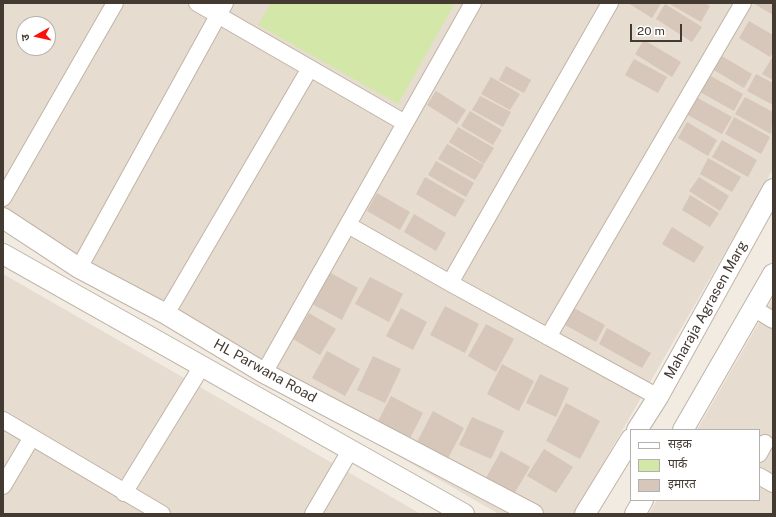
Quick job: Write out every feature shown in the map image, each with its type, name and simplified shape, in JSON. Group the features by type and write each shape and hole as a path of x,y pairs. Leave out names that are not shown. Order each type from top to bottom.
{"street":[{"path":"3,198 115,3"},
{"path":"197,3 222,9 310,68 406,123"},
{"path":"264,373 473,3"},
{"path":"450,283 610,3"},
{"path":"548,337 743,3"},
{"path":"79,268 222,9"},
{"path":"166,314 310,68"},
{"name":"Maharaja Agrasen Marg","path":"638,429 658,397 773,189"},
{"name":"HL Parwana Road","path":"3,218 79,268 166,314 264,373 532,514"},
{"path":"348,225 450,283 658,397"},
{"name":"HL Parwana Road","path":"3,254 464,514"},
{"path":"684,429 773,274"},
{"path":"753,308 773,320"},
{"path":"124,493 202,366"},
{"path":"3,420 124,493 162,514"},
{"path":"3,486 32,437"},
{"path":"585,514 630,441"},
{"path":"313,514 351,449"},
{"path":"760,477 773,484"},
{"path":"635,514 642,501"}],"shaded area":[{"path":"3,3 773,3 773,169 574,514 499,514 3,229"},
{"path":"3,274 421,514 3,514"},
{"path":"773,298 773,514 649,514 656,501 760,501 760,429 698,429"}],"green space":[{"path":"271,3 455,3 398,104 258,25"}],"building":[{"path":"628,3 661,3 652,18"},
{"path":"668,3 705,3 710,6 701,22"},
{"path":"753,3 773,3 773,15"},
{"path":"665,4 702,27 692,42 656,19"},
{"path":"749,21 773,35 773,52 770,57 739,38"},
{"path":"644,40 681,62 672,77 635,54"},
{"path":"720,55 752,74 744,88 712,69"},
{"path":"773,58 773,80 762,74"},
{"path":"634,59 667,77 658,93 625,75"},
{"path":"506,66 531,80 524,93 499,80"},
{"path":"707,74 743,94 734,111 698,91"},
{"path":"756,74 773,83 773,105 747,91"},
{"path":"491,77 520,94 510,110 481,94"},
{"path":"436,91 466,110 457,124 427,105"},
{"path":"480,96 511,112 503,127 472,110"},
{"path":"696,97 732,117 722,134 686,114"},
{"path":"745,97 773,112 771,134 735,114"},
{"path":"470,111 502,130 493,145 461,126"},
{"path":"734,117 770,137 761,154 725,134"},
{"path":"687,122 717,140 708,156 678,138"},
{"path":"458,127 494,148 484,164 449,142"},
{"path":"722,140 757,160 748,177 712,157"},
{"path":"447,144 484,165 475,180 438,159"},
{"path":"708,158 741,177 732,192 700,174"},
{"path":"436,161 474,183 466,197 428,175"},
{"path":"425,177 465,200 455,217 416,194"},
{"path":"699,177 729,196 720,211 689,191"},
{"path":"377,193 410,212 400,230 367,211"},
{"path":"690,195 719,213 710,227 682,210"},
{"path":"414,214 446,233 436,251 404,232"},
{"path":"672,227 704,247 694,263 662,244"},
{"path":"329,272 358,288 342,320 312,304"},
{"path":"370,277 403,294 389,322 355,304"},
{"path":"445,306 479,324 465,353 430,335"},
{"path":"401,308 427,322 413,350 386,336"},
{"path":"574,308 605,325 596,342 565,325"},
{"path":"309,313 336,329 320,355 293,339"},
{"path":"486,324 514,339 496,372 468,356"},
{"path":"607,328 651,353 642,368 599,344"},
{"path":"327,351 360,369 345,396 312,378"},
{"path":"373,356 401,369 385,403 357,390"},
{"path":"502,364 534,381 519,411 487,394"},
{"path":"540,374 569,388 556,417 526,403"},
{"path":"391,396 423,413 409,440 377,423"},
{"path":"566,403 600,421 580,459 546,441"},
{"path":"433,411 464,428 446,462 415,446"},
{"path":"472,417 504,431 491,459 459,445"},
{"path":"544,449 573,467 556,493 527,476"},
{"path":"501,451 530,467 514,494 486,478"}]}
